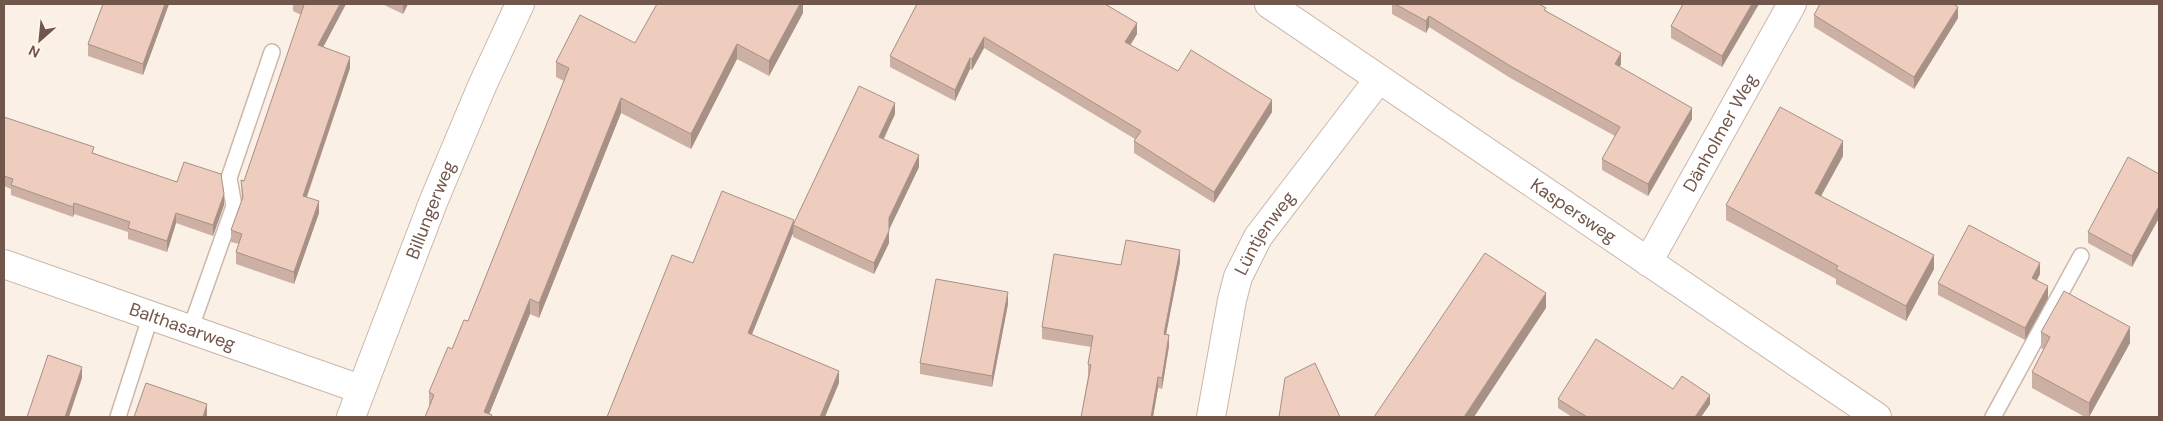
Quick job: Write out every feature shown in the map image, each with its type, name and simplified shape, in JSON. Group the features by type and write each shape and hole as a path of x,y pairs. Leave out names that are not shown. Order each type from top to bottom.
{"street":[{"name":"Billungerweg","path":"351,417 360,389 437,192 482,86 520,4"},
{"name":"Kaspersweg","path":"1269,4 1877,417"},
{"name":"Dänholmer Weg","path":"1648,262 1792,4"},
{"name":"Lüntjenweg","path":"1211,417 1232,300 1238,277 1258,237 1379,78"},
{"name":"Balthasarweg","path":"4,264 360,389"}],"lane":[{"path":"190,330 234,206 229,178 272,52"},
{"path":"1993,417 2082,256"},
{"path":"118,417 151,315"}],"building":[{"path":"103,4 165,4 143,64 88,44"},
{"path":"302,4 340,4 318,45 350,57 303,196 319,201 294,272 236,252 242,234 231,230 243,197 241,180 244,181 304,5"},
{"path":"657,4 800,4 769,61 737,44 691,134 621,98 539,303 530,299 484,412 492,415 491,417 425,417 434,395 429,392 448,347 452,349 464,320 468,321 569,68 556,62 580,15 635,43"},
{"path":"917,4 1105,4 1137,23 1125,42 1178,71 1191,50 1272,100 1214,192 1134,141 1141,131 984,37 972,59 970,58 955,90 890,56"},
{"path":"1395,4 1539,4 1546,8 1544,10 1621,53 1615,64 1692,108 1648,184 1602,159 1620,127 1512,67 1429,16 1426,21"},
{"path":"1683,4 1752,4 1722,56 1671,26"},
{"path":"1820,4 1953,4 1958,7 1914,77 1814,15"},
{"path":"859,86 895,103 879,137 919,155 889,218 889,231 874,263 793,225"},
{"path":"1780,107 1843,141 1815,193 1934,255 1906,306 1836,269 1838,266 1726,205"},
{"path":"4,117 94,147 92,153 177,182 184,162 221,174 224,194 213,225 176,213 167,241 128,228 130,222 74,203 73,207 11,185 13,179 4,176"},
{"path":"2128,157 2159,174 2159,206 2132,256 2088,232"},
{"path":"722,191 794,220 748,333 839,371 820,417 607,417 672,255 693,263"},
{"path":"1969,225 2040,263 2032,278 2048,286 2025,328 1938,283"},
{"path":"1126,240 1180,250 1164,334 1169,335 1162,378 1158,377 1151,417 1081,417 1091,365 1088,364 1093,336 1042,327 1054,254 1121,265"},
{"path":"1485,253 1546,293 1464,417 1374,417"},
{"path":"936,279 1008,292 992,376 920,363"},
{"path":"2064,291 2130,327 2089,403 2032,372 2050,337 2041,332"},
{"path":"1596,339 1673,389 1682,376 1710,395 1695,417 1587,417 1558,399"},
{"path":"48,355 82,367 65,417 27,417"},
{"path":"1315,363 1340,417 1279,417 1285,378"},
{"path":"146,383 207,404 203,417 134,417"}]}
